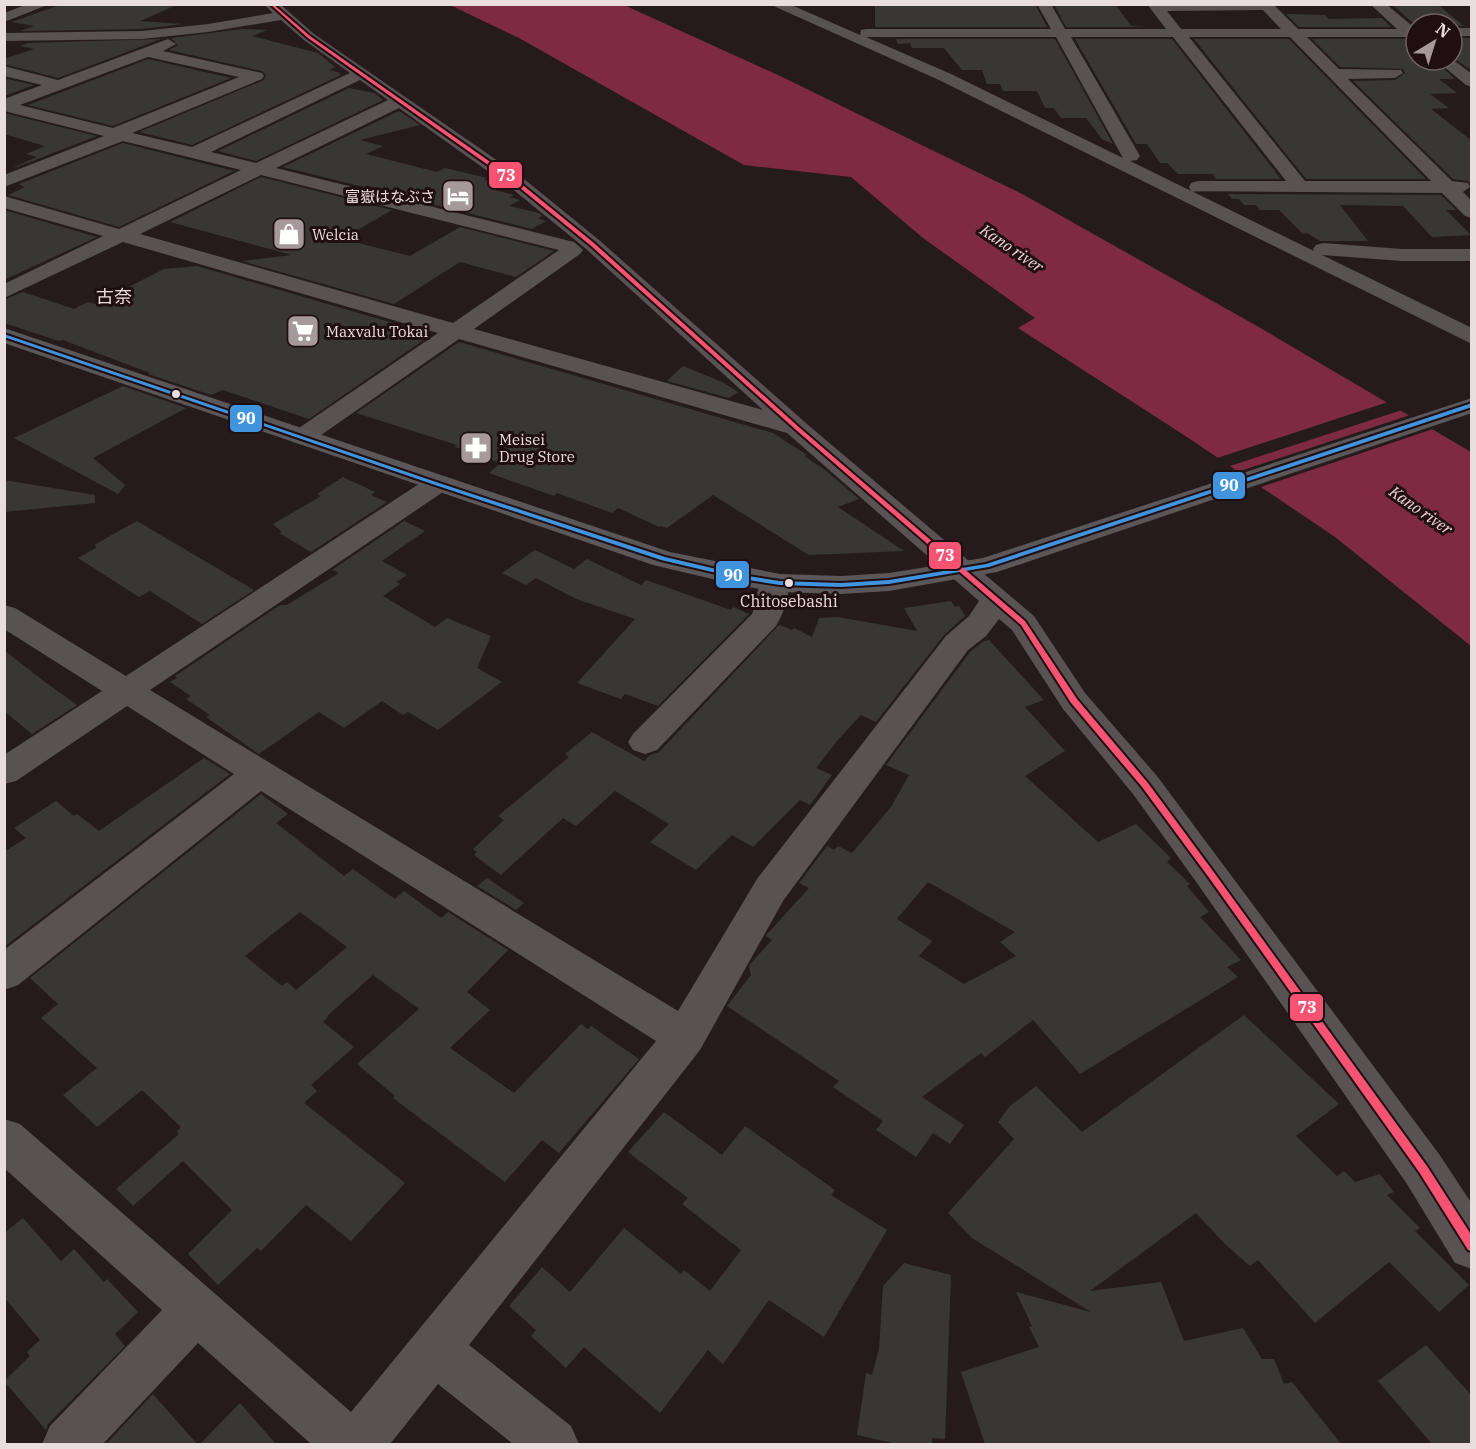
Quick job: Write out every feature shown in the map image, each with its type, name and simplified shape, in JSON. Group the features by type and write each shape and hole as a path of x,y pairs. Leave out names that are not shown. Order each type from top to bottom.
{"main road":[{"path":"4,335 663,559 720,573 774,582 850,584 924,578 1008,561 1472,405"}],"street":[{"path":"4,18 43,4"},
{"path":"776,4 945,77 1472,337"},
{"path":"796,4 823,10 866,33 951,61 1131,156 1460,316"},
{"path":"1044,4 1131,156"},
{"path":"1377,4 1404,26"},
{"path":"1155,5 1266,5 1472,212"},
{"path":"1155,5 1300,187"},
{"path":"4,106 208,28 276,10 363,75 517,183 592,244 798,429 1023,623 1074,701 1145,785 1210,873 1423,1169 1472,1246"},
{"path":"936,14 951,61"},
{"path":"4,37 135,35 208,28"},
{"path":"866,33 1404,34"},
{"path":"4,182 256,76 147,52"},
{"path":"4,71 60,85"},
{"path":"1459,72 1472,82"},
{"path":"1334,74 1395,74"},
{"path":"195,153 345,81 363,75"},
{"path":"4,292 400,101"},
{"path":"4,106 567,246 573,250 302,437"},
{"path":"1198,187 1472,187"},
{"path":"4,202 798,429"},
{"path":"1323,249 1402,255 1472,255"},
{"path":"4,772 437,484"},
{"path":"645,742 765,619 771,606 774,582"},
{"path":"358,1444 436,1350 685,1037 771,890 957,643 974,631 990,614 995,597"},
{"path":"4,615 261,772 685,1037"},
{"path":"4,974 261,772"},
{"path":"4,1139 349,1444"},
{"path":"68,1444 196,1309"},
{"path":"436,1350 553,1444"}],"water":[{"name":"Kano river","path":"450,5 624,5 778,75 1024,195 1257,326 1471,452 1471,646 1335,537 1187,437 1018,328 1035,318 923,238 851,177 744,165 519,38"}],"pier":[{"path":"1391,401 1405,409 1227,467 1214,459"},
{"path":"1413,414 1436,428 1258,488 1234,473"}],"building":[{"path":"62,4 179,4 140,21 183,24 142,29 20,31 34,26 12,22"},
{"path":"1035,4 1047,27 875,27 875,5"},
{"path":"1054,4 1115,4 1131,26 1148,27 1066,27"},
{"path":"1392,4 1437,4 1447,12 1404,12 1404,15"},
{"path":"1286,14 1325,15 1329,19 1382,18 1391,27 1299,27"},
{"path":"242,29 267,30 252,36 318,53 335,67 329,70 341,73 338,74 341,75 192,145 139,132 264,80 266,75 262,71 169,50 178,45 171,38"},
{"path":"1464,38 1472,38 1472,68 1464,65"},
{"path":"161,39 58,78 4,64 4,59 34,49 20,46 28,43"},
{"path":"896,39 1055,39 1113,144 1102,139 1086,118 1061,118 1054,108 1045,108 1037,91 1003,91 1000,84 987,84 982,70 962,70 944,48 912,48 910,43 898,44"},
{"path":"1075,39 1172,39 1281,179 1216,179 1213,174 1178,174 1167,163 1160,163 1147,144 1136,144"},
{"path":"1194,39 1289,39 1426,179 1306,179"},
{"path":"1312,39 1404,39 1404,71 1403,69 1340,67"},
{"path":"148,59 231,78 113,126 28,105"},
{"path":"1447,72 1455,79 1439,79 1457,93 1430,94 1449,108 1431,109 1472,141 1472,185 1468,181 1453,179 1353,81 1395,80 1405,73"},
{"path":"4,78 34,85 4,96"},
{"path":"349,88 374,93 383,100 256,161 218,151"},
{"path":"399,111 420,125 360,140 383,146 366,154 437,172 445,168 487,178 484,180 501,184 492,189 514,195 510,197 520,200 509,206 539,213 542,216 538,218 546,221 532,229 283,167"},
{"path":"4,113 97,136 14,167 37,157 26,154 45,146 4,134"},
{"path":"123,143 234,171 119,227 8,195 25,187 19,184"},
{"path":"261,177 392,210 342,239 410,256 460,227 554,251 516,277 460,262 394,304 242,261 292,255 170,222"},
{"path":"1228,194 1441,195 1456,210 1446,210 1471,235 1432,237 1403,206 1340,205 1368,241 1320,241 1307,233 1303,234 1279,210 1260,210 1256,205 1244,205 1239,199 1232,199"},
{"path":"4,210 97,237 4,280"},
{"path":"197,266 420,331 425,339 309,419 223,390 211,395 148,374 150,373 63,340 59,341 4,323 4,300 23,292 74,309 88,302 95,304 164,269"},
{"path":"459,342 773,433 807,455 804,456 825,470 859,499 838,507 904,551 809,555 713,495 667,528 659,527 618,508 612,513 557,493 554,496 489,473 500,463 455,447 457,445 356,413"},
{"path":"683,366 722,382 738,392 729,398 667,381"},
{"path":"123,386 186,408 93,458 125,485 118,494 14,438"},
{"path":"343,477 375,492 371,495 387,502 311,552 279,533 282,532 273,524 321,496 317,494"},
{"path":"4,480 95,495 95,503 4,512"},
{"path":"137,521 254,590 202,624 150,591 139,597 78,558 97,547 94,545"},
{"path":"404,521 425,531 382,561 407,575 396,582 400,584 383,596 435,627 447,618 491,636 477,668 502,682 438,730 408,712 403,715 382,701 344,728 319,712 259,754 206,717 210,715 186,699 191,696 170,682 177,678 175,676 280,605 287,605 339,573 332,570"},
{"path":"535,550 574,569 587,559 641,585 646,580 731,610 733,607 749,614 658,706 625,694 621,699 577,683 635,619 576,599 536,578 526,585 502,573"},
{"path":"951,601 955,607 959,606 965,616 944,635 876,722 861,715 837,741 816,768 832,775 810,805 800,800 753,847 732,835 696,870 650,842 669,824 615,791 576,826 563,818 501,875 474,855 477,852 473,849 504,820 498,816 569,757 565,754 592,732 644,761 650,755 659,752 779,625 792,630 794,628 812,637 819,618 838,617 917,631 904,608"},
{"path":"989,640 1044,700 1025,707 1065,751 1025,776 1098,842 1136,824 1171,858 1167,862 1190,884 1187,886 1209,912 1200,917 1241,960 1227,967 1238,977 1080,1074 1033,1020 985,1057 981,1053 922,1097 964,1125 950,1144 933,1133 916,1157 876,1130 883,1121 833,1087 839,1081 727,1006 751,975 749,967 751,963 772,940 766,936 768,933 809,888 799,883 827,846 834,850 838,846 852,853 891,807 909,775 886,765 970,652 984,641","holes":["928,882 1015,932 1000,942 1016,956 964,984 919,956 932,941 897,919"]},
{"path":"4,650 77,705 32,734 4,711"},
{"path":"204,758 230,774 4,947 4,852 26,838 14,828 56,801 74,816 77,814 99,831"},
{"path":"261,794 288,814 276,823 344,876 353,869 395,899 404,891 441,918 448,912 508,950 467,992 490,1010 450,1048 514,1093 581,1024 588,1029 591,1026 639,1059 559,1153 542,1140 505,1182 393,1098 395,1096 357,1064 419,1009 373,975 323,1022 354,1047 311,1085 317,1091 304,1103 405,1183 351,1241 306,1205 261,1251 257,1248 218,1285 188,1254 232,1210 183,1161 133,1206 116,1189 179,1134 177,1131 181,1127 142,1090 97,1127 63,1095 97,1068 41,1018 58,1004 30,978","holes":["300,912 347,947 296,990 287,982 282,986 245,956"]},
{"path":"487,878 524,903 516,910 477,886"},
{"path":"1244,1015 1339,1104 1296,1136 1337,1176 1344,1171 1355,1182 1380,1174 1394,1192 1387,1195 1420,1228 1415,1231 1469,1285 1439,1312 1389,1262 1315,1323 1258,1260 1250,1266 1226,1245 1196,1213 1090,1291 1161,1282 1184,1341 1243,1328 1262,1359 1274,1359 1284,1384 1292,1382 1341,1444 985,1444 961,1372 1039,1347 1016,1292 1091,1312 972,1238 948,1213 1014,1139 998,1122 1010,1106 1036,1086 1082,1132"},
{"path":"664,1112 722,1155 745,1126 835,1190 831,1195 887,1230 824,1337 769,1300 723,1364 708,1350 660,1413 584,1347 566,1368 531,1336 536,1330 509,1306 542,1267 570,1292 624,1228 681,1274 684,1270 710,1291 741,1250 682,1204 688,1198 628,1152"},
{"path":"23,1218 61,1261 74,1249 104,1282 107,1279 138,1312 115,1334 125,1346 48,1424 46,1430 4,1381 30,1356 27,1352 40,1340 4,1297 4,1233"},
{"path":"904,1263 951,1275 945,1439 932,1438 932,1444 897,1444 857,1435 866,1373 872,1375 879,1349 883,1286"},
{"path":"1426,1345 1472,1396 1472,1444 1432,1444 1378,1381"},
{"path":"153,1394 197,1444 106,1444"},
{"path":"240,1403 276,1444 200,1444"}],"transit line":[{"name":"73","path":"271,4 309,37 517,183 592,244 798,429 1023,623 1074,701 1145,785 1210,873 1423,1169 1472,1246"},
{"name":"90","path":"4,335 663,559 780,583 841,585 889,582 987,566 1472,405"}],"place":[{"name":"富嶽はなぶさ","path":"458,196"},
{"name":"Welcia","path":"289,234"},
{"name":"Maxvalu Tokai","path":"303,331"},
{"name":"Meisei Drug Store","path":"476,448"},
{"name":"Chitosebashi","path":"789,583"}],"district":[{"name":"古奈","path":"114,296"}]}
